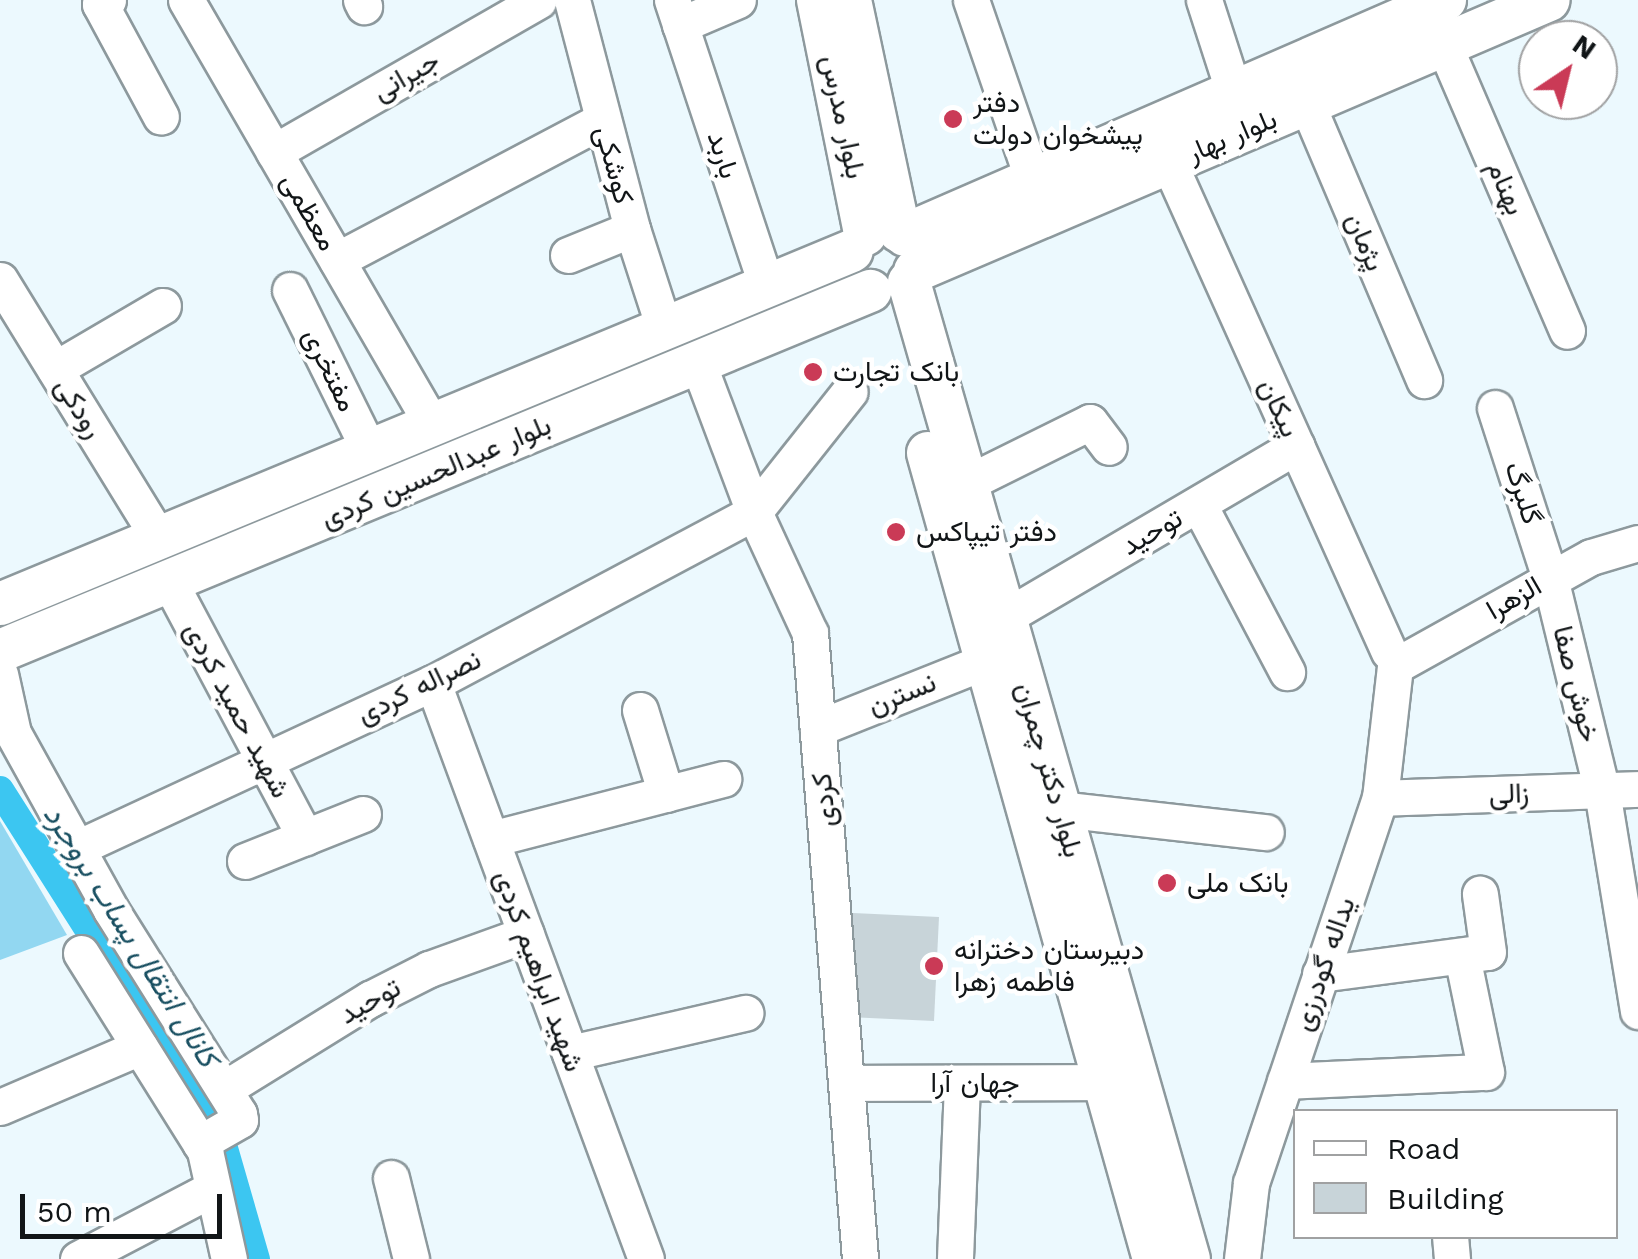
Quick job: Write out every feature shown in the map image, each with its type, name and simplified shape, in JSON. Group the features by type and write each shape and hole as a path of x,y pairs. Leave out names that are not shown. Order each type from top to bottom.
{"main road":[{"name":"بلوار مدرس","path":"818,0 887,261"},
{"name":"بلوار مدرس","path":"850,0 887,261"},
{"name":"بلوار بهار","path":"887,261 1040,196 1234,90 1432,14 1503,9 1548,0"},
{"name":"بلوار بهار","path":"1040,196 1169,164 1307,104 1432,14"},
{"name":"بلوار عبدالحسین کردی","path":"0,604 766,285 887,261"},
{"name":"بلوار عبدالحسین کردی","path":"0,651 784,327 887,261"},
{"name":"بلوار دکتر چمران","path":"887,261 967,483 1189,1259"},
{"name":"بلوار دکتر چمران","path":"887,261 986,661 1154,1259"},
{"path":"766,285 782,293 788,304 784,327"}],"street":[{"path":"108,0 100,4 161,117"},
{"name":"معظمی","path":"186,0 432,424"},
{"name":"جیرانی","path":"274,152 539,0"},
{"name":"کوشکی","path":"572,0 632,229 664,328"},
{"name":"باربد","path":"738,0 676,13 766,285"},
{"path":"972,0 1040,196"},
{"path":"1204,0 1234,90"},
{"name":"بهنام","path":"1432,14 1568,331"},
{"name":"پژمان","path":"1307,104 1424,380"},
{"path":"337,260 602,120"},
{"name":"پیکان","path":"1169,164 1392,659"},
{"path":"568,255 632,229"},
{"name":"رودکی","path":"0,280 158,537"},
{"name":"مفتخری","path":"290,290 370,450"},
{"path":"55,369 163,306"},
{"name":"کردی","path":"698,363 754,512 810,633 860,1259"},
{"path":"754,512 850,392"},
{"name":"گلبرگ","path":"1496,408 1550,578"},
{"path":"967,483 1099,435"},
{"name":"توحید","path":"1005,617 1297,446"},
{"path":"1198,505 1288,672"},
{"name":"نصراله کردی","path":"78,848 433,682 754,512"},
{"name":"الزهرا","path":"1392,659 1591,556 1638,542"},
{"name":"خوش صفا","path":"1550,578 1602,791 1638,1011"},
{"name":"شهید حمید کردی","path":"170,582 305,837"},
{"name":"یداله گودرزی","path":"1242,1259 1250,1183 1380,798 1392,659"},
{"name":"نسترن","path":"818,728 986,661"},
{"path":"0,674 14,734 110,910 232,1104"},
{"name":"شهید ابراهیم کردی","path":"433,682 646,1259"},
{"path":"640,710 666,794"},
{"path":"491,840 723,779"},
{"name":"زالی","path":"1380,798 1638,788"},
{"path":"1060,808 1266,832"},
{"path":"245,861 363,814"},
{"path":"1284,1081 1486,1072 1475,954 1480,894"},
{"name":"توحید","path":"200,1143 232,1104 370,999 429,969 526,934"},
{"path":"81,953 200,1143 229,1259"},
{"path":"1320,974 1475,954"},
{"path":"570,1053 745,1014"},
{"path":"0,1107 140,1047"},
{"name":"جهان آرا","path":"846,1083 1104,1082"},
{"path":"955,1258 962,1083"},
{"path":"390,1178 411,1259"},
{"path":"78,1259 212,1189"}],"shaded area":[{"path":"0,821 67,935 0,960"}],"building":[{"path":"853,913 939,917 934,1021 848,1017"}],"waterway":[{"name":"کانال انتقال پساب بروجرد","path":"0,790 207,1116"},
{"name":"کانال انتقال پساب بروجرد","path":"223,1145 256,1259"}],"place":[{"name":"دفتر پیشخوان دولت","path":"953,119"},
{"name":"بانک تجارت","path":"813,372"},
{"name":"دفتر تیپاکس","path":"896,532"},
{"name":"بانک ملی","path":"1167,883"},
{"name":"دبیرستان دخترانه فاطمه زهرا","path":"934,966"}]}
